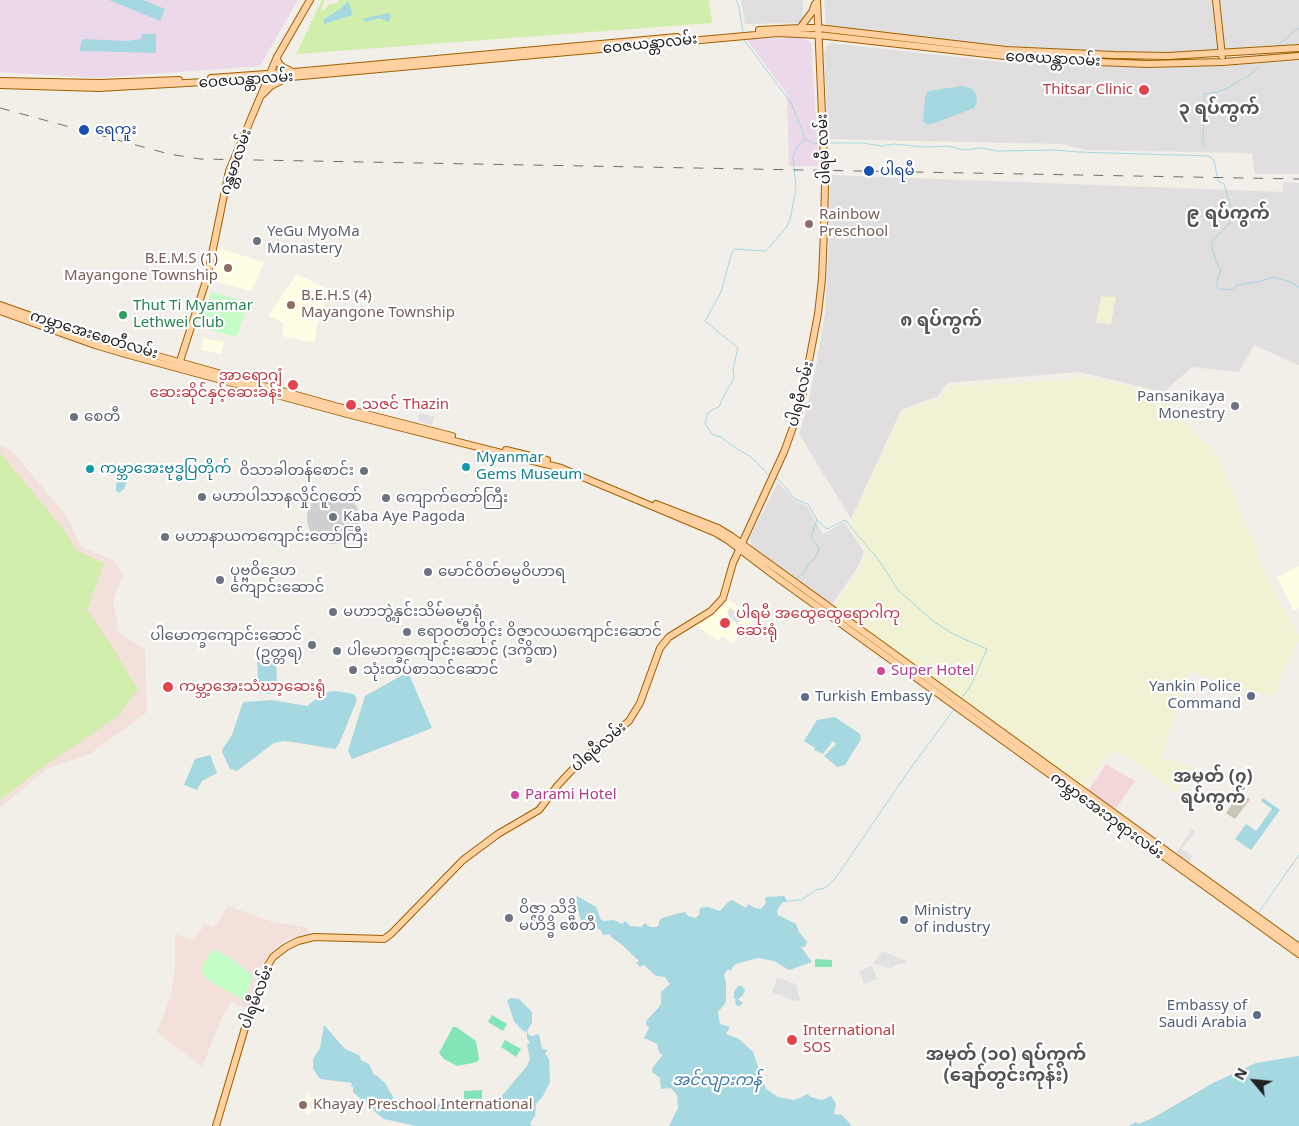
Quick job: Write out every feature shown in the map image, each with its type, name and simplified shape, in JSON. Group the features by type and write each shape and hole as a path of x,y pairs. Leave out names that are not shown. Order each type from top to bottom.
{"main road":[{"name":"ဂန္တမာလမ်း","path":"178,364 207,278 229,172 268,76 310,0"},
{"path":"817,0 818,45"},
{"path":"817,0 800,31 812,38 818,45"},
{"path":"1216,0 1223,62"},
{"path":"818,17 830,33 818,45"},
{"name":"ဝေဇယန္တာလမ်း","path":"0,81 99,83 268,76 737,34 800,31 925,44 1005,56 1070,61 1148,64 1223,62 1299,56"},
{"name":"ဝေဇယန္တာလမ်း","path":"925,44 1006,50 1168,56 1299,48"},
{"name":"ပါရမီ လမ်း","path":"818,45 825,185 824,230"},
{"path":"277,57 280,66 292,74 271,86 259,100 258,86 249,77 265,69 277,57"},
{"name":"ဝေဇယန္တာလမ်း","path":"0,85 99,88 249,77"},
{"name":"ပါရမီလမ်း","path":"216,1126 245,1028 268,965 273,958 291,944 314,937 384,938 391,934 463,860 498,834 539,810 567,775 629,721 640,703 660,648 669,637 698,620 719,604 724,596 740,546 784,452 800,408 818,314 824,230"},
{"name":"ကမ္ဘာအေးစေတီလမ်း","path":"0,305 73,332 258,387 569,467 678,515 718,528 730,538"},
{"name":"ကမ္ဘာအေးစေတီလမ်း","path":"0,311 95,345 178,364"},
{"path":"730,538 748,530"},
{"path":"748,530 747,544 750,554"},
{"path":"730,538 917,674"},
{"path":"730,538 734,550 733,563"},
{"path":"733,563 738,558 750,554"},
{"name":"ကမ္ဘာအေးဘုရားလမ်း","path":"917,674 956,706 970,712 1299,954"},
{"name":"ကမ္ဘာအေးဘုရားလမ်း","path":"917,674 1299,947"}],"shaded area":[{"path":"0,0 298,0 260,66 99,78 0,72"},
{"path":"741,0 803,0 803,23 745,24"},
{"path":"824,0 1212,0 1217,51 1147,53 1006,46 830,27 826,24"},
{"path":"1220,0 1299,0 1299,44 1225,49"},
{"path":"799,37 811,42 819,166 789,166 787,94 746,39"},
{"path":"831,43 1002,62 1145,68 1299,61 1299,174 1255,174 1252,153 1086,150 1062,144 828,139 824,53 826,47"},
{"path":"829,175 1283,192 1283,182 1299,183 1299,365 1254,345 1239,372 1192,367 1164,392 1079,372 947,383 938,396 901,410 851,519 799,434 807,408 825,313 830,218"},
{"path":"215,247 264,262 252,291 209,280"},
{"path":"297,274 330,290 317,326 315,343 282,336 283,323 268,316"},
{"path":"204,338 224,342 221,354 201,350"},
{"path":"420,413 435,417 432,425 418,421"},
{"path":"0,445 12,451 68,518 81,547 113,560 123,575 113,601 119,633 145,650 147,712 90,754 48,768 0,808"},
{"path":"476,455 494,459 492,466 474,462"},
{"path":"778,482 794,500 807,506 823,534 844,522 864,552 858,567 831,606 752,546 750,538"},
{"name":"Kaba Aye Pagoda","path":"328,492 338,492 352,499 359,513 359,523 352,537 338,544 328,544 318,540 311,533 307,523 307,513 311,503 318,496"},
{"path":"1299,566 1299,608 1294,611 1277,577"},
{"name":"ပါရမီ အထွေထွေရောဂါကု ဆေးရုံ","path":"729,600 755,619 732,644 723,636 718,641 696,625 703,622 720,608 722,609"},
{"path":"730,608 740,614 742,612 746,616 737,624 728,615 727,612"},
{"path":"1106,764 1135,781 1115,810 1088,791"},
{"path":"1239,794 1250,799 1235,819 1226,813"},
{"path":"1192,829 1195,831 1182,849 1193,856 1189,863 1175,854"},
{"path":"228,906 270,921 305,927 310,933 286,940 275,948 259,972 247,1008 231,1001 222,1017 202,1067 157,1032 172,987 175,969 175,934 192,940 198,935 205,923 214,928"},
{"path":"882,951 907,963 891,968 873,964"},
{"path":"872,966 877,979 864,984 859,971"},
{"path":"777,978 796,984 800,1000 794,1001 772,992"},
{"name":"Khayay Preschool International","path":"308,1094 313,1099 308,1105 313,1110 308,1115 298,1105"}],"green space":[{"path":"322,0 325,0 321,10 324,10 329,4 338,3 339,0 709,0 712,23 296,54","holes":["348,2 352,15 324,23 324,19"]},
{"path":"211,292 248,302 237,337 201,327"},
{"path":"1101,296 1116,297 1111,324 1096,323"},
{"path":"1077,375 1165,394 1173,412 1209,445 1224,469 1257,548 1262,566 1280,604 1299,634 1299,642 1281,676 1274,697 1189,672 1161,757 1191,767 1176,791 1117,752 1104,758 1084,788 988,716 832,607 861,568 867,552 849,526 903,411 940,398 951,386 1072,380"},
{"path":"0,453 64,530 76,550 104,563 87,610 138,690 118,716 45,765 0,800"},
{"path":"213,949 229,957 253,976 244,1000 212,983 205,977 201,968"},
{"path":"815,959 832,960 832,967 815,967"},
{"path":"492,1015 507,1024 503,1031 488,1022"},
{"path":"453,1027 456,1027 476,1041 479,1059 477,1062 457,1066 444,1059 439,1053"},
{"path":"505,1040 521,1049 516,1057 501,1047"},
{"path":"482,1090 482,1099 464,1099 464,1091"}],"water":[{"path":"109,0 143,0 165,9 160,21"},
{"path":"348,1 353,15 324,24 324,19 340,9"},
{"path":"389,13 391,15 389,22 379,18 366,22 362,19"},
{"path":"142,34 156,34 156,53 80,51 83,39 127,41 141,39"},
{"path":"963,86 971,88 976,94 977,102 974,108 932,124 926,124 923,121 925,97 928,91"},
{"path":"127,464 129,467 128,478 124,489 119,493 116,490 117,477 123,465"},
{"path":"271,648 276,656 277,688 273,694 260,693 257,653 262,649"},
{"path":"408,672 432,728 352,759 348,751 365,696"},
{"path":"336,691 354,694 357,700 339,744 335,749 283,741 274,743 237,771 230,769 222,752 232,735 244,702 272,700 307,706 325,692"},
{"path":"835,717 860,734 861,739 845,765 837,767 824,756 836,744 833,741 823,754 814,750 815,748 804,741 817,720"},
{"path":"210,755 217,773 202,781 197,790 184,785 195,759"},
{"path":"1263,798 1280,810 1251,850 1235,839 1246,824 1256,831 1272,809 1261,801"},
{"name":"အင်လျားကန်","path":"577,896 596,907 601,920 614,920 622,924 625,921 630,926 641,927 645,923 650,927 656,927 662,918 685,912 688,916 695,918 699,915 700,908 708,907 720,911 732,900 746,908 748,904 761,909 766,903 766,897 784,896 788,902 783,902 779,907 778,915 796,924 799,932 807,942 805,947 801,947 812,962 789,970 774,961 758,958 735,964 724,975 726,1002 718,1012 720,1024 730,1027 726,1034 739,1039 753,1052 766,1089 778,1097 793,1100 807,1094 822,1100 831,1096 836,1104 834,1114 842,1115 852,1126 669,1126 678,1108 677,1095 671,1088 661,1089 660,1078 652,1072 653,1067 663,1055 660,1054 657,1044 644,1038 649,1028 646,1024 647,1020 661,1003 661,992 670,984 665,977 656,976 644,965 640,967 636,963 639,961 611,937 610,934 603,935 601,930 596,928 592,931 590,925 581,920 575,901"},
{"path":"738,986 742,986 745,990 738,999 743,1003 740,1006 736,1005 734,998 734,992"},
{"path":"511,998 519,999 532,1012 532,1023 527,1031 532,1036 539,1034 542,1049 548,1050 545,1053 549,1059 550,1082 543,1096 536,1104 535,1116 530,1123 532,1126 416,1126 384,1119 374,1111 372,1106 365,1103 353,1092 352,1083 320,1079 313,1069 313,1059 320,1048 324,1025 345,1049 359,1055 361,1060 369,1064 374,1075 385,1083 393,1097 392,1103 396,1105 401,1102 404,1105 420,1101 439,1104 446,1101 451,1108 455,1109 460,1106 465,1107 474,1102 500,1098 527,1066 530,1059 527,1044 530,1043 527,1038 527,1032 523,1031 514,1021 507,1000"},
{"path":"1299,1056 1299,1126 1129,1126 1136,1122 1138,1124 1153,1118 1213,1083 1256,1063"}],"waterway":[{"path":"736,0 743,33"},
{"path":"1277,46 1299,28"},
{"path":"744,40 791,103 802,129 804,139 796,149 793,157 796,188 790,220 786,228 766,251 735,249 732,252 721,292 705,321 738,348 732,382 719,407 711,410 707,415 705,424 713,435 721,437 751,457 769,475"},
{"path":"1203,146 1204,94 1218,92 1229,87 1251,74 1258,67"},
{"path":"805,139 813,143 820,143"},
{"path":"826,143 863,143 881,146 894,144 924,147 948,146 964,150 980,148 998,151 1056,150 1209,156 1214,160 1218,181 1224,184 1230,204 1230,223 1211,244 1216,262 1221,270 1216,284 1219,289 1233,290 1237,285 1262,281 1272,277 1288,281 1299,287"},
{"path":"775,478 780,481 795,499 808,504 817,520 812,533 812,539 819,549 804,573 796,579"},
{"path":"817,520 827,529 845,520 878,559 898,590 933,621 953,634 987,649 971,685 961,699"},
{"path":"788,901 801,900 816,890 825,888 835,879 905,776 955,708"},
{"path":"1259,912 1299,855"}],"railway":[{"path":"0,108 169,154 200,159 1299,179"}],"place":[{"name":"Thitsar Clinic","path":"1144,90"},
{"name":"ရေကူး","path":"84,130"},
{"name":"ပါရမီ","path":"869,171"},
{"name":"Rainbow Preschool","path":"809,224"},
{"name":"YeGu MyoMa Monastery","path":"257,241"},
{"name":"B.E.M.S (1) Mayangone Township","path":"228,268"},
{"name":"B.E.H.S (4) Mayangone Township","path":"291,305"},
{"name":"Thut Ti Myanmar Lethwei Club","path":"123,315"},
{"name":"အာရောဂျံ ဆေးဆိုင်နှင့်ဆေးခန်း","path":"293,385"},
{"name":"သဇင် Thazin","path":"351,405"},
{"name":"Pansanikaya Monestry","path":"1235,406"},
{"name":"စေတီ","path":"74,417"},
{"name":"Myanmar Gems Museum","path":"466,467"},
{"name":"ကမ္ဘာအေးဗုဒ္ဓပြတိုက်","path":"90,469"},
{"name":"ဝိသာခါတန်စောင်း","path":"364,471"},
{"name":"မဟာပါသာနလှိုင်ဂူတော်","path":"202,497"},
{"name":"ကျောက်တော်ကြီး","path":"386,498"},
{"name":"Kaba Aye Pagoda","path":"333,517"},
{"name":"မဟာနာယကကျောင်းတော်ကြီး","path":"165,537"},
{"name":"မောင်ဝိတ်ဓမ္မဝိဟာရ","path":"428,572"},
{"name":"ပုဗ္ဗဝိဒေဟ ကျောင်းဆောင်","path":"220,580"},
{"name":"မဟာဘွဲ့နှင်းသိမ်ဓမ္မာရုံ","path":"333,612"},
{"name":"ပါရမီ အထွေထွေရောဂါကု ဆေးရုံ","path":"725,623"},
{"name":"ဧရာဝတီတိုင်း ဝိဇ္ဇာလယကျောင်းဆောင်","path":"407,632"},
{"name":"ပါမောက္ခကျောင်းဆောင် (ဥတ္တရ)","path":"312,645"},
{"name":"ပါမောက္ခကျောင်းဆောင် (ဒက္ခိဏ)","path":"337,651"},
{"name":"သုံးထပ်စာသင်ဆောင်","path":"353,670"},
{"name":"Super Hotel","path":"881,671"},
{"name":"ကမ္ဘာ့အေးသံဃာ့ဆေးရုံ","path":"168,687"},
{"name":"Yankin Police Command","path":"1251,696"},
{"name":"Turkish Embassy","path":"805,697"},
{"name":"Parami Hotel","path":"515,795"},
{"name":"ဝိဇ္ဇာ သိဒ္ဓိ မဟိဒ္ဓိ စေတီ","path":"509,918"},
{"name":"Ministry of industry","path":"904,920"},
{"name":"Embassy of Saudi Arabia","path":"1257,1015"},
{"name":"International SOS","path":"792,1040"},
{"name":"Khayay Preschool International","path":"303,1105"}],"district":[{"name":"၃ ရပ်ကွက်","path":"1219,109"},
{"name":"၉ ရပ်ကွက်","path":"1228,214"},
{"name":"၈ ရပ်ကွက်","path":"941,321"},
{"name":"အမှတ် (၇) ရပ်ကွက်","path":"1213,788"},
{"name":"အမှတ် (၁၀) ရပ်ကွက် (ချော်တွင်းကုန်း)","path":"1006,1065"}]}
